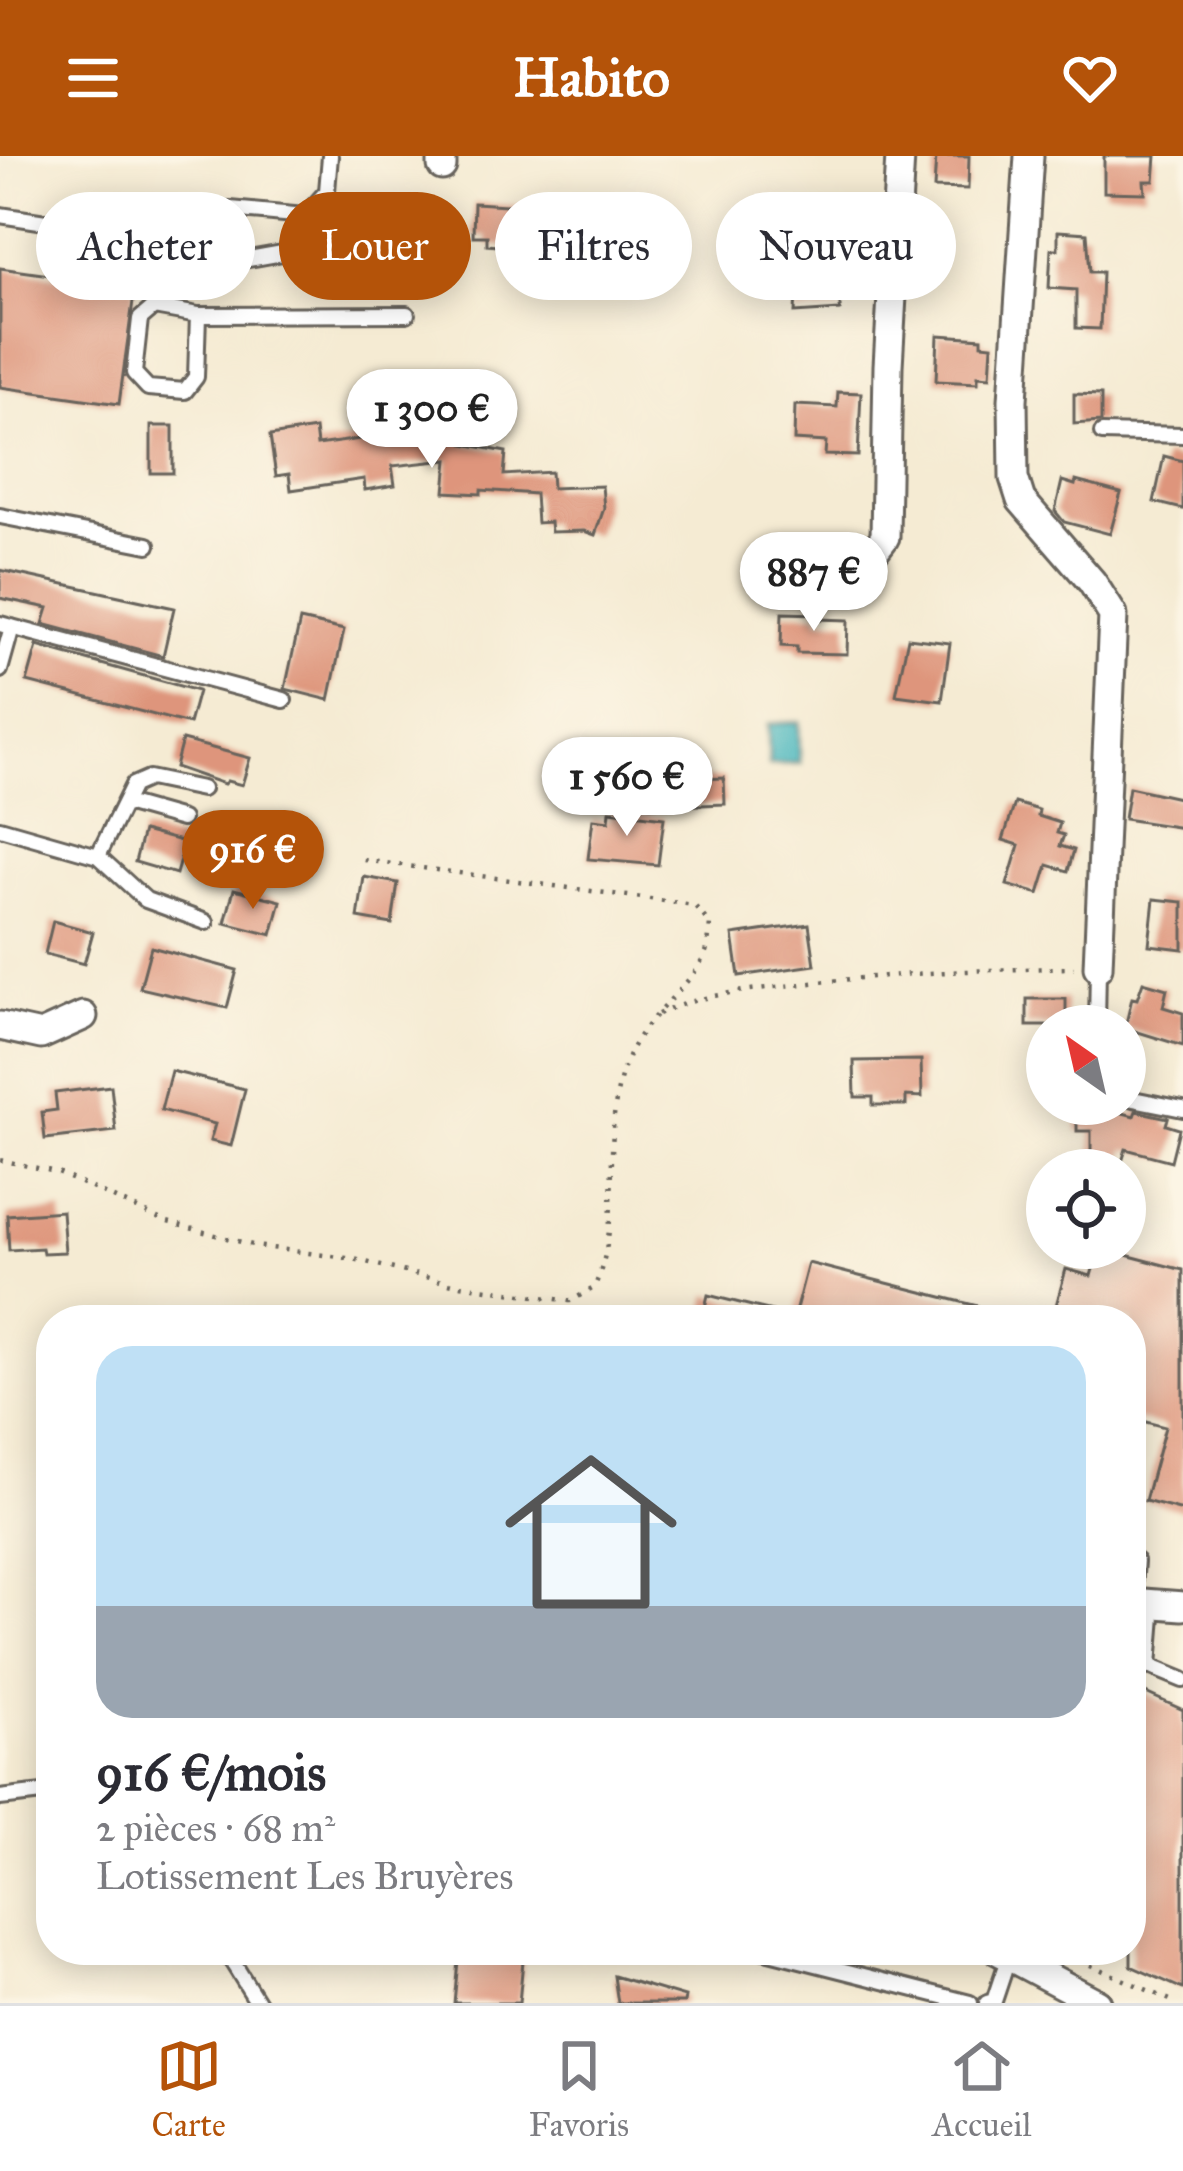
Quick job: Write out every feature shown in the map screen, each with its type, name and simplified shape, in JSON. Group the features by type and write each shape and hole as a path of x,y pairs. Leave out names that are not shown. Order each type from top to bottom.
{"street":[{"path":"787,554 872,554 885,537 888,366 900,156"},
{"path":"1029,156 1013,400 1014,478 1021,500 1092,582 1113,615 1098,967"},
{"path":"0,1026 41,1036 82,1016"},
{"path":"1026,1965 1097,2003"}],"lane":[{"path":"326,192 330,156"},
{"path":"0,215 163,240 230,209 279,214"},
{"path":"199,315 196,377 184,391 148,388 134,373 140,320 154,307 157,283 170,273 279,253"},
{"path":"154,307 199,315 407,314"},
{"path":"1102,433 1183,434"},
{"path":"0,516 148,545"},
{"path":"0,670 6,626 284,700"},
{"path":"98,856 133,785 149,778 202,789"},
{"path":"125,803 182,819"},
{"path":"0,828 98,856 146,900 206,922"},
{"path":"1097,1005 1098,967"},
{"path":"1146,1102 1183,1109"},
{"path":"1149,1666 1150,1604"},
{"path":"1146,1667 1183,1680"},
{"path":"0,1798 36,1794"},
{"path":"234,1965 258,2003"},
{"path":"820,1965 970,2003"},
{"path":"987,2003 1000,1990 1002,1965"}],"path":[{"path":"0,1160 56,1172 164,1221 256,1246 353,1259 453,1284 571,1301 594,1288 609,1236 616,1103 627,1058 650,1017 687,980 706,952 710,924 694,905 356,859"},
{"path":"650,1017 681,1003 740,991 836,980 1098,967"},
{"path":"1091,1965 1177,2003"}],"water":[{"path":"799,722 800,763 769,765 768,724"}],"building":[{"path":"936,156 969,156 968,189 934,188"},
{"path":"1104,156 1156,156 1154,181 1144,181 1145,193 1104,192"},
{"path":"474,203 495,204 495,246 487,245 487,236 473,236"},
{"path":"1058,231 1087,233 1090,272 1102,272 1100,329 1076,328 1076,290 1049,288 1051,249 1058,249"},
{"path":"0,268 36,273 36,300 133,300 119,404 0,387"},
{"path":"796,300 840,300 840,310 795,313"},
{"path":"938,335 982,338 982,344 992,345 990,377 978,376 978,383 936,381"},
{"path":"838,392 861,393 858,456 825,455 826,442 794,440 795,405 837,407"},
{"path":"1074,394 1101,395 1101,422 1074,424"},
{"path":"151,426 173,426 173,473 151,473"},
{"path":"315,429 317,445 425,430 465,435 464,444 506,452 504,475 551,472 552,488 602,486 604,508 595,535 551,532 550,522 537,523 535,494 445,492 448,460 392,466 395,485 365,490 364,479 291,490 289,474 276,476 270,436"},
{"path":"1164,456 1183,461 1183,509 1154,502"},
{"path":"1062,481 1121,493 1110,534 1064,522 1055,511"},
{"path":"0,570 174,608 163,656 43,624 48,608 0,598"},
{"path":"782,613 848,620 847,654 797,653 797,647 781,646"},
{"path":"300,620 344,630 329,700 285,689"},
{"path":"908,638 950,643 942,701 896,695"},
{"path":"37,646 198,691 189,724 27,682"},
{"path":"182,740 250,758 242,785 224,784 175,767"},
{"path":"724,778 725,804 650,807 649,781"},
{"path":"1129,787 1183,799 1183,828 1124,819"},
{"path":"1015,803 1060,823 1057,833 1064,835 1060,846 1074,850 1068,871 1048,865 1039,894 1007,885 1019,845 1003,840"},
{"path":"610,811 664,818 658,865 588,859 593,819 609,821"},
{"path":"143,831 185,842 176,874 135,862"},
{"path":"364,877 398,883 392,924 358,918"},
{"path":"234,889 281,901 272,935 225,923"},
{"path":"1154,899 1183,902 1183,949 1149,945"},
{"path":"53,921 93,932 84,964 45,954"},
{"path":"809,924 815,965 739,976 733,935"},
{"path":"151,947 237,970 227,1008 140,988"},
{"path":"1143,982 1167,989 1163,1007 1183,1013 1183,1046 1146,1035 1146,1005 1130,1005 1132,998 1137,999"},
{"path":"1027,999 1066,999 1066,1005 1027,1005"},
{"path":"921,1060 922,1097 906,1096 906,1105 873,1105 873,1097 855,1097 854,1061"},
{"path":"171,1071 245,1089 231,1146 210,1141 215,1124 161,1110"},
{"path":"111,1086 116,1131 45,1139 42,1112 57,1110 55,1093"},
{"path":"1146,1113 1168,1118 1166,1125 1179,1129 1171,1161 1146,1154 1146,1149 1091,1149 1091,1131 1077,1131 1077,1125 1146,1125"},
{"path":"62,1211 65,1252 9,1250 7,1215"},
{"path":"1146,1260 1183,1270 1183,1511 1146,1501 1165,1427 1146,1422 1146,1305 1056,1305 1066,1269 1091,1276 1093,1269 1146,1269"},
{"path":"808,1263 973,1305 797,1305"},
{"path":"708,1295 748,1305 706,1305"},
{"path":"1146,1693 1183,1710 1183,1989 1131,1966 1146,1965"},
{"path":"458,1965 523,1965 519,2003 454,2003"},
{"path":"614,1976 685,1997 684,2003 618,2003"}]}
